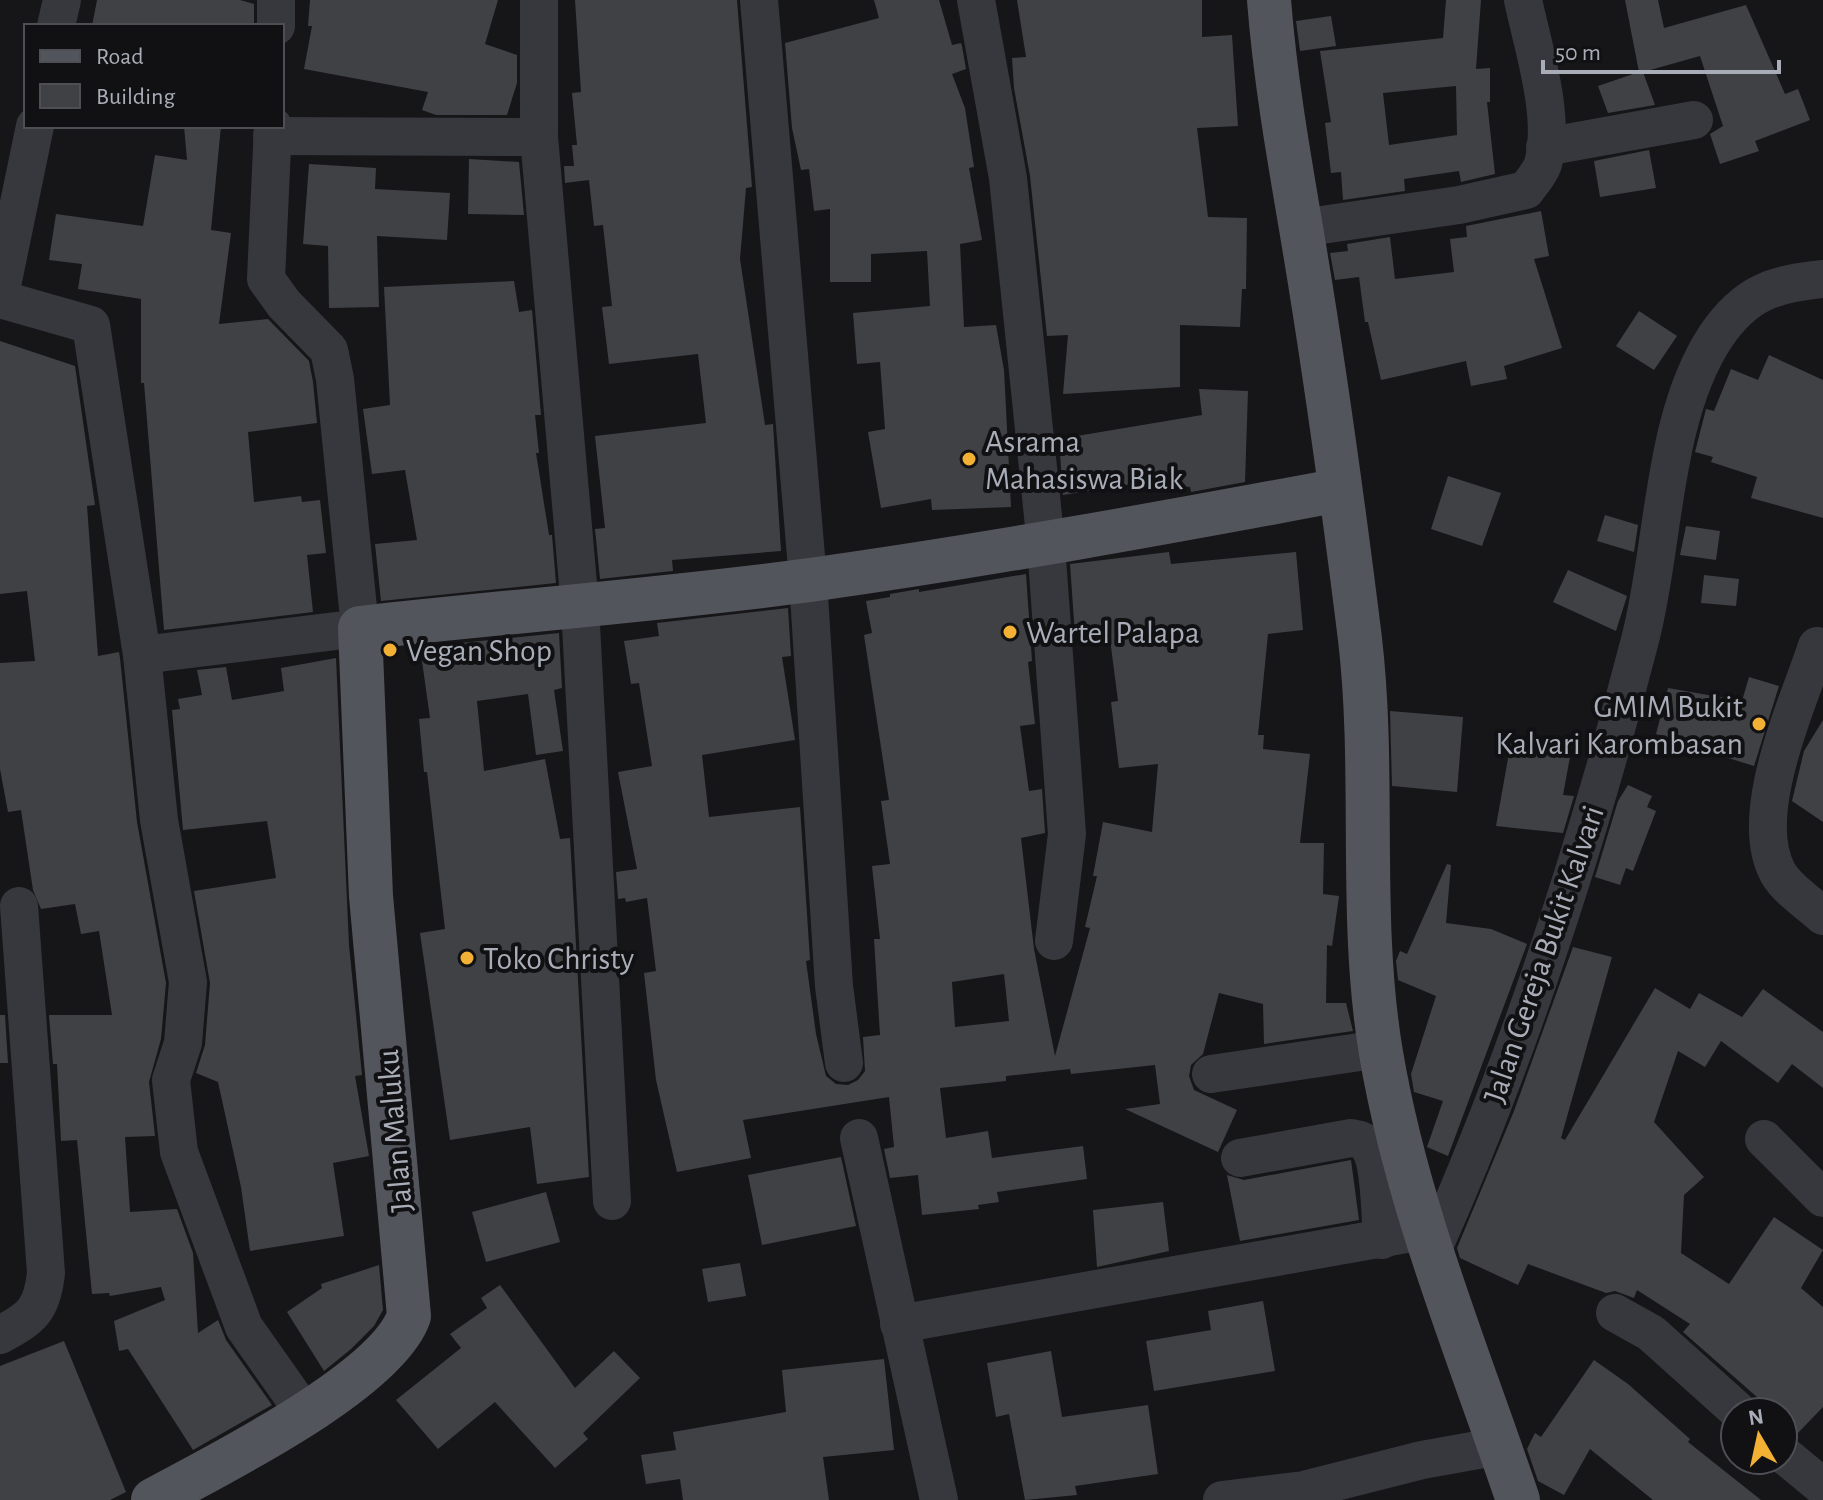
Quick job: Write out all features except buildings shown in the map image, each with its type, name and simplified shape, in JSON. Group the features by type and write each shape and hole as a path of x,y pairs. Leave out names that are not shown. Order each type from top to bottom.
{"main road":[{"path":"1269,0 1284,142 1301,228 1360,644 1369,785 1369,928 1380,1049 1412,1241 1500,1446 1518,1500"},
{"path":"360,628 580,607 808,580 1046,545 1340,490"},
{"name":"Jalan Maluku","path":"153,1500 306,1415 385,1351 405,1325 409,1308 371,896 360,628"}],"street":[{"path":"56,24 62,0"},
{"path":"276,0 276,24"},
{"path":"539,0 539,137 580,607 612,1201"},
{"path":"759,0 808,580 834,986 844,1063"},
{"path":"976,0 1008,178 1046,545 1067,834 1054,941"},
{"path":"1301,228 1459,205 1526,190 1543,166 1545,147 1544,104 1523,0"},
{"path":"1545,147 1694,120"},
{"path":"35,128 0,297 91,325 142,655 159,820 188,982 183,1043 171,1080 179,1152 244,1327 306,1415"},
{"path":"142,655 360,628 335,379 329,350 284,304 266,279 263,265 272,131 539,137"},
{"name":"Jalan Gereja Bukit Kalvari","path":"1412,1241 1472,1161 1544,958 1603,777 1650,601 1663,503 1695,378 1717,335 1748,301 1779,283 1823,279"},
{"path":"1823,649 1817,646 1779,761 1771,791 1769,825 1771,850 1779,875 1823,916"},
{"path":"0,1335 30,1319 44,1295 46,1273 19,906"},
{"path":"1211,1074 1380,1049"},
{"path":"859,1138 939,1500"},
{"path":"899,1324 1412,1241 1370,1148 1363,1140 1351,1138 1240,1158"},
{"path":"1764,1139 1823,1198"},
{"path":"1615,1313 1651,1333 1721,1396"},
{"path":"1222,1500 1305,1495 1422,1460 1500,1446"},
{"path":"1799,1467 1823,1487"}],"place":[{"name":"Asrama Mahasiswa Biak","path":"969,459"},
{"name":"Wartel Palapa","path":"1010,632"},
{"name":"Vegan Shop","path":"390,650"},
{"name":"GMIM Bukit Kalvari Karombasan","path":"1759,724"},
{"name":"Toko Christy","path":"467,958"}]}
